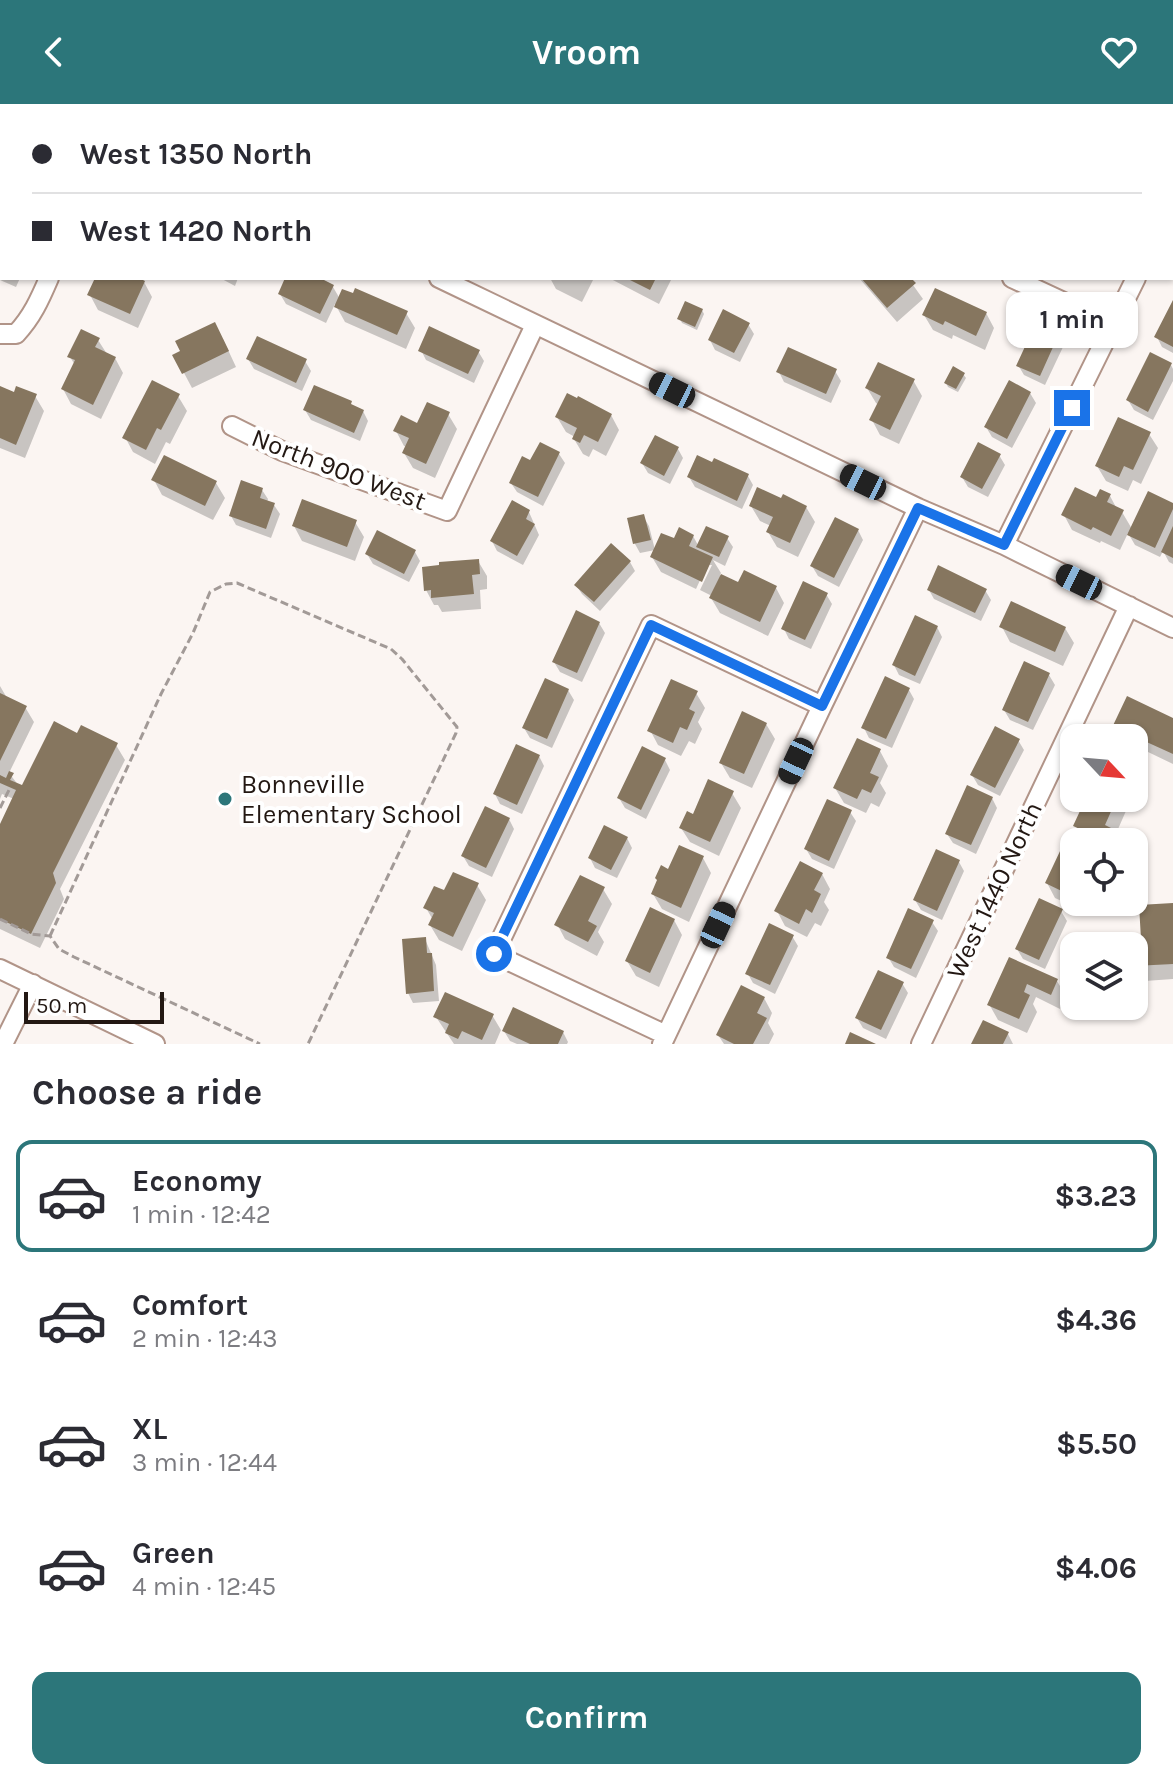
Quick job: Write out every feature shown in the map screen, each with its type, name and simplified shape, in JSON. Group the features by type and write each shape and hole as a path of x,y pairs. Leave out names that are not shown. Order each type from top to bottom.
{"street":[{"path":"8,334 32,313 48,280"},
{"path":"443,280 1173,628"},
{"path":"1016,280 1113,325"},
{"path":"1004,545 1135,280"},
{"name":"North 900 West","path":"232,426 282,451 447,511 535,325"},
{"path":"822,706 651,625 494,954 664,1040 918,508"},
{"name":"West 1440 North","path":"921,1044 1129,606"},
{"path":"0,969 155,1044"},
{"path":"3,1044 33,984"}],"path":[{"path":"50,936 210,592 226,584 237,583 391,649 457,727 424,804 308,1044"},
{"path":"0,808 10,788"},
{"path":"0,919 31,934 50,936 59,949 74,957 260,1044"}],"building":[{"path":"94,280 145,281 130,314 87,295"},
{"path":"284,280 324,280 334,285 320,314 278,294"},
{"path":"630,280 655,280 650,290"},
{"path":"863,280 913,280 916,283 887,308"},
{"path":"355,288 408,311 397,335 334,307 342,289 353,293"},
{"path":"935,288 987,312 976,336 945,321 943,325 922,315"},
{"path":"1173,300 1173,347 1154,337"},
{"path":"685,301 703,309 695,327 677,319"},
{"path":"723,309 750,323 734,353 708,340"},
{"path":"215,322 229,351 182,374 172,355 180,351 175,341"},
{"path":"1035,325 1058,336 1040,376 1016,366"},
{"path":"429,326 480,350 468,374 418,351"},
{"path":"81,329 100,338 95,347 116,357 93,405 61,389 75,360 67,357"},
{"path":"257,336 307,359 296,383 246,359"},
{"path":"788,347 837,369 826,394 776,372"},
{"path":"1150,352 1172,363 1148,412 1126,400"},
{"path":"878,362 915,379 890,430 869,420 881,396 865,388"},
{"path":"953,366 965,373 956,389 944,383"},
{"path":"152,380 180,394 161,430 157,428 146,450 122,438"},
{"path":"1009,380 1031,392 1007,439 984,427"},
{"path":"314,385 352,401 351,404 364,410 354,433 303,410"},
{"path":"0,386 14,392 16,386 37,394 16,445 0,438"},
{"path":"567,393 612,414 598,442 584,435 580,443 572,439 577,428 555,417"},
{"path":"427,402 450,412 426,464 402,453 409,438 393,431 401,415 417,423"},
{"path":"1118,417 1151,432 1133,470 1124,466 1119,477 1095,466"},
{"path":"655,435 679,447 664,476 640,463"},
{"path":"540,442 560,452 538,497 509,483 522,456 530,460"},
{"path":"978,442 1001,454 982,489 960,477"},
{"path":"164,455 217,481 205,506 151,480"},
{"path":"697,455 712,462 714,458 749,474 737,501 687,477"},
{"path":"241,480 263,488 260,498 275,503 266,529 229,516"},
{"path":"757,487 781,498 783,494 807,506 790,543 766,532 773,517 749,506"},
{"path":"1075,487 1096,497 1100,489 1111,494 1107,502 1124,510 1111,536 1061,515"},
{"path":"1148,491 1173,503 1155,548 1127,535"},
{"path":"302,499 357,520 347,547 292,526"},
{"path":"512,500 530,510 526,519 535,524 517,556 490,541"},
{"path":"644,514 651,540 633,544 627,518"},
{"path":"835,517 859,529 834,578 810,566"},
{"path":"706,526 729,536 719,557 696,547"},
{"path":"1173,526 1173,558 1161,552"},
{"path":"679,527 694,535 689,546 713,557 702,582 650,557 661,533 674,538"},
{"path":"377,530 416,550 404,574 365,554"},
{"path":"611,543 631,561 594,602 574,585"},
{"path":"479,559 480,574 472,575 474,594 431,598 431,590 424,591 422,567 439,565 439,562"},
{"path":"938,565 987,589 975,613 927,590"},
{"path":"744,570 777,586 760,622 709,598 721,574 738,582"},
{"path":"803,581 828,593 805,640 781,629"},
{"path":"1011,601 1066,627 1055,652 999,627"},
{"path":"576,610 600,622 577,673 552,662"},
{"path":"915,615 938,626 915,676 892,665"},
{"path":"1024,661 1050,673 1028,722 1002,710"},
{"path":"885,676 910,688 886,739 861,728"},
{"path":"545,678 569,689 547,739 522,728"},
{"path":"671,679 698,691 689,709 695,712 687,730 680,727 673,743 647,731"},
{"path":"0,693 27,706 0,761"},
{"path":"1127,696 1173,718 1173,754 1148,743 1148,724 1114,724"},
{"path":"742,711 767,723 744,774 719,763"},
{"path":"54,721 77,733 81,725 118,743 53,873 56,883 31,934 0,919 0,824 16,790 0,783 0,775 6,778 9,771 14,773 10,780 22,785"},
{"path":"995,726 1020,739 995,788 970,775"},
{"path":"857,738 881,749 870,773 879,777 871,793 862,789 857,799 833,788"},
{"path":"516,744 540,755 517,805 493,794"},
{"path":"642,746 666,758 641,810 617,798"},
{"path":"708,779 734,791 710,842 679,828 687,811 693,814"},
{"path":"967,785 993,797 971,845 945,834"},
{"path":"827,799 852,810 829,861 804,849"},
{"path":"485,806 510,818 486,868 461,856"},
{"path":"1080,812 1111,812 1105,825 1111,828 1073,826"},
{"path":"604,825 628,837 611,870 588,858"},
{"path":"679,845 704,856 681,908 651,894 661,865 668,869"},
{"path":"936,849 960,860 937,911 913,900"},
{"path":"1060,851 1060,890 1045,883"},
{"path":"800,861 823,873 814,890 821,894 812,913 806,909 799,924 774,911"},
{"path":"453,872 479,883 453,937 428,925 434,913 423,908 434,886 444,890"},
{"path":"580,875 605,887 588,921 597,926 588,942 554,925"},
{"path":"1039,898 1060,908 1060,915 1039,960 1015,949"},
{"path":"1173,903 1173,964 1148,965 1148,932 1141,932 1140,916 1148,916 1148,904"},
{"path":"650,907 675,919 650,973 625,961"},
{"path":"908,908 934,920 911,969 886,958"},
{"path":"769,923 794,935 770,985 745,974"},
{"path":"426,937 427,953 432,953 434,991 406,994 402,939"},
{"path":"1009,957 1058,979 1051,995 1027,984 1024,992 1030,995 1019,1019 987,1005"},
{"path":"878,970 904,982 881,1030 855,1018"},
{"path":"741,985 765,997 757,1013 767,1018 753,1044 734,1044 716,1035"},
{"path":"445,992 494,1014 482,1040 462,1031 458,1039 445,1033 449,1024 433,1017"},
{"path":"513,1007 564,1031 558,1044 530,1044 502,1031"},
{"path":"983,1020 1009,1032 1003,1044 971,1044"},
{"path":"850,1032 876,1044 845,1044"}],"place":[{"name":"Bonneville Elementary School","path":"225,799"}],"route":[{"path":"494,954 651,625 822,706 918,508 1004,545 1072,408"}]}
